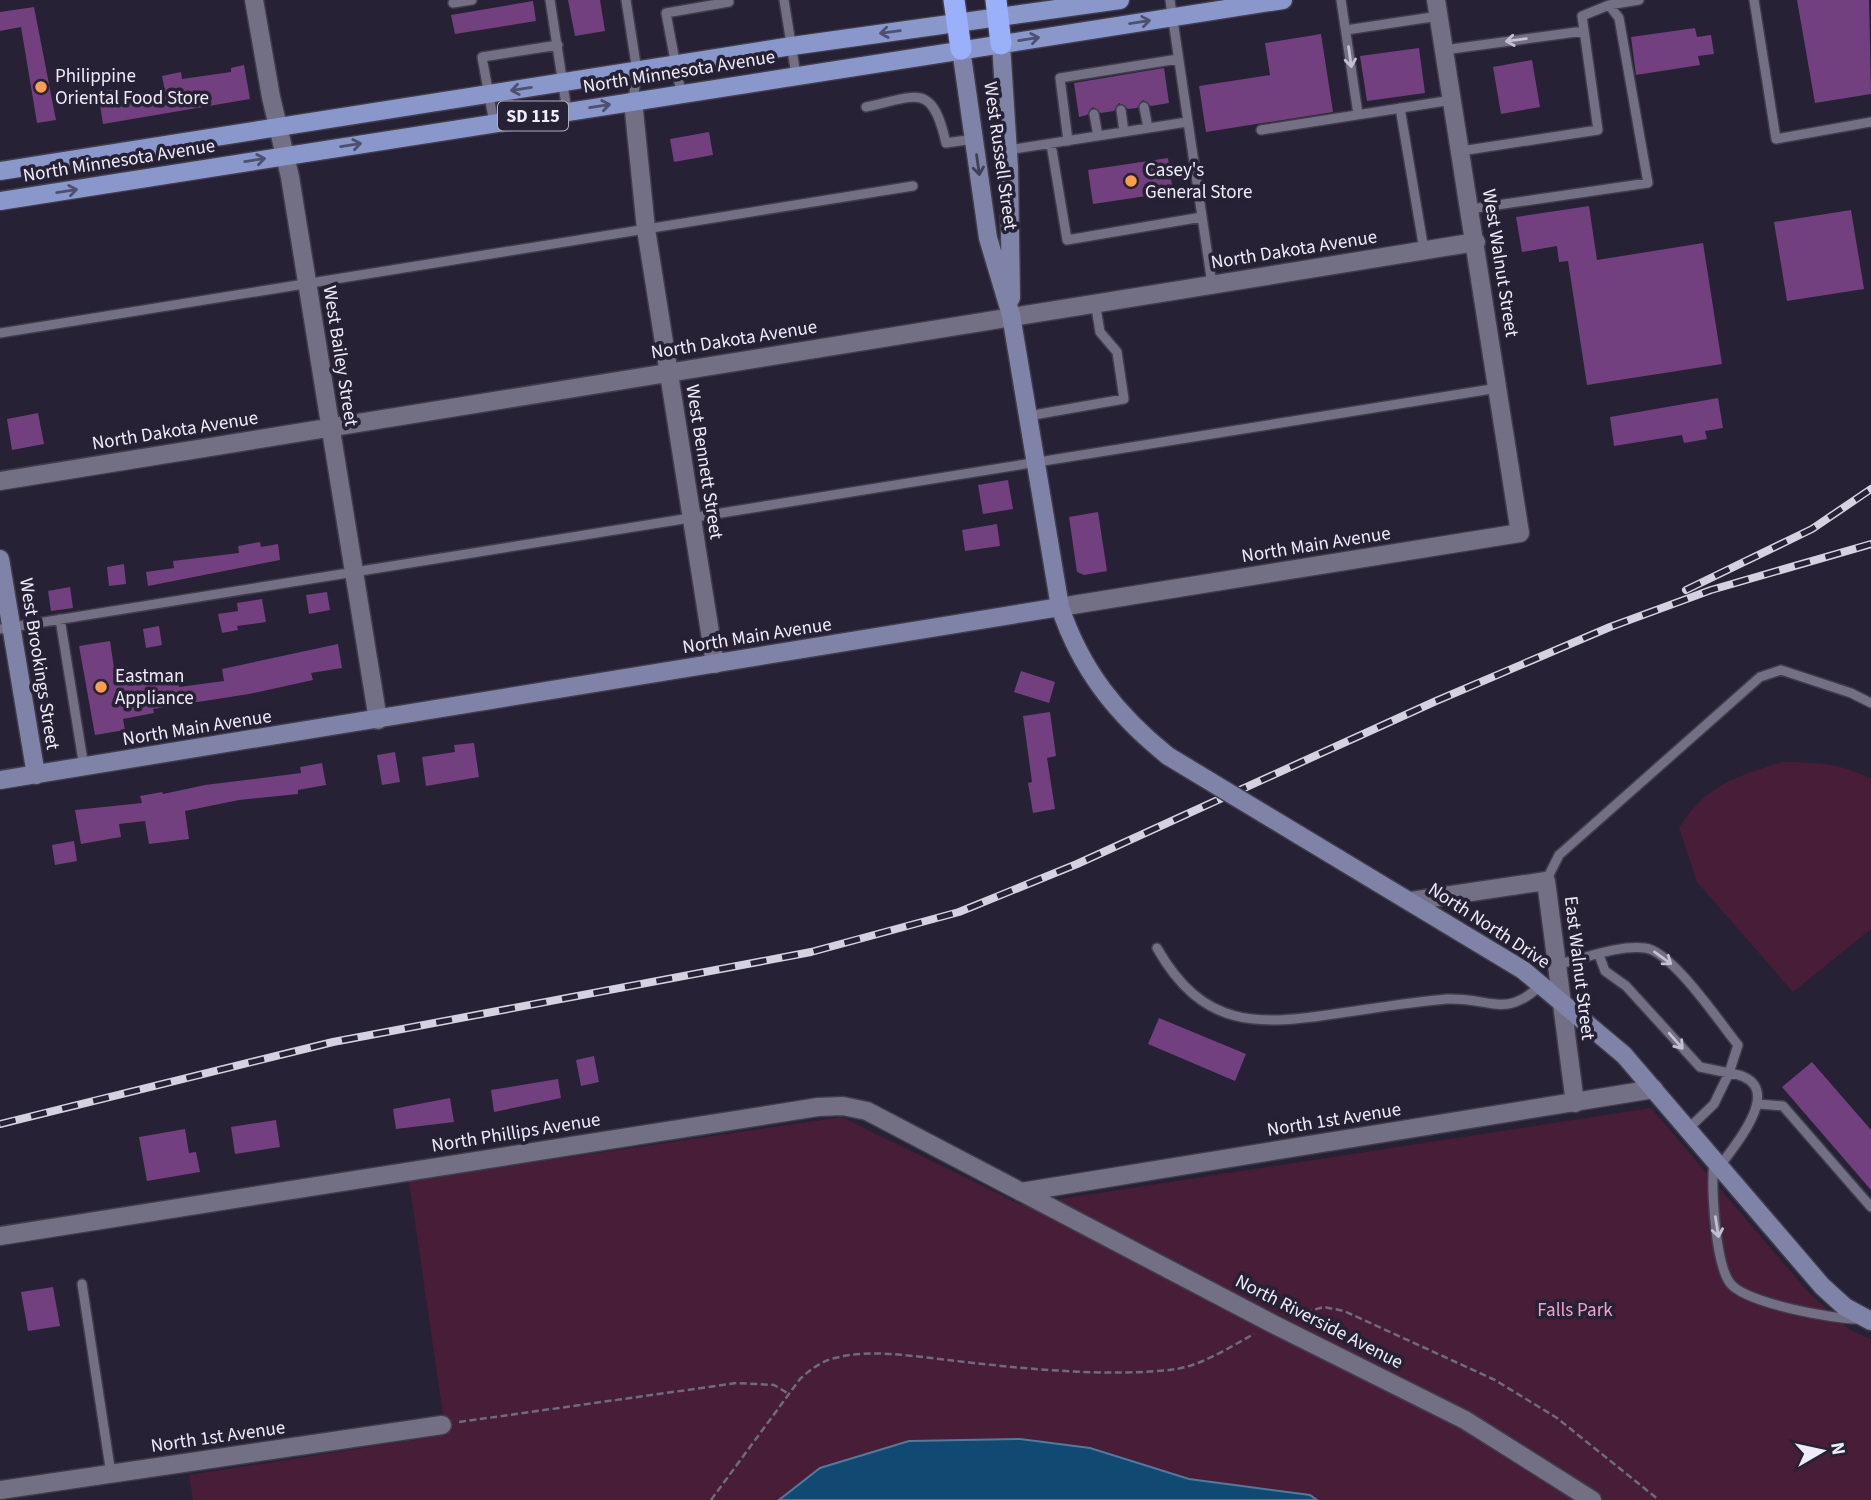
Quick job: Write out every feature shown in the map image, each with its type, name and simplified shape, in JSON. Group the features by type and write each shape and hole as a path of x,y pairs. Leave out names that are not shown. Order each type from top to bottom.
{"highway":[{"name":"West Russell Street","path":"954,0 961,49"},
{"name":"West Russell Street","path":"998,9 1001,44"}],"main road":[{"name":"North Minnesota Avenue","path":"0,171 957,22 998,9 1120,0"},
{"name":"North Minnesota Avenue","path":"0,201 1001,44 1171,8 1272,1"},
{"name":"West Russell Street","path":"1001,44 1008,150 1011,316"},
{"name":"West Russell Street","path":"961,49 988,238 1011,316 1059,607"},
{"name":"West Brookings Street","path":"0,559 6,628 36,775"},
{"name":"North Main Avenue","path":"0,780 1059,607"},
{"name":"North North Drive","path":"1059,607 1069,636 1100,689 1136,730 1168,756 1482,943 1542,984 1625,1055 1822,1286 1846,1307 1869,1320"}],"street":[{"name":"West Bailey Street","path":"254,0 307,284 378,720"},
{"name":"West Walnut Street","path":"1437,8 1520,533"},
{"name":"West Bennett Street","path":"633,101 646,229 715,664"},
{"name":"North Dakota Avenue","path":"0,481 1476,242"},
{"name":"North Main Avenue","path":"1059,607 1520,533"},
{"path":"1411,901 1546,881"},
{"name":"East Walnut Street","path":"1546,881 1559,964 1574,1103"},
{"name":"North 1st Avenue","path":"1021,1192 1654,1089"},
{"name":"North Phillips Avenue","path":"0,1236 818,1107 843,1106 867,1111 1021,1192"},
{"name":"North Riverside Avenue","path":"1021,1192 1273,1324 1465,1420 1592,1500"},
{"name":"North 1st Avenue","path":"0,1490 442,1425"}],"lane":[{"path":"453,3 472,0"},
{"path":"550,0 567,111"},
{"path":"626,0 637,71 633,101"},
{"path":"784,0 796,75"},
{"path":"1341,0 1359,114"},
{"path":"1461,150 1598,130 1581,16 1609,5 1639,0"},
{"path":"1754,0 1776,139 1871,122"},
{"path":"681,93 666,13 729,2"},
{"path":"1470,209 1648,183 1619,18 1609,5"},
{"path":"1171,8 1212,284"},
{"path":"1346,30 1437,8"},
{"path":"1444,50 1584,31"},
{"path":"494,122 482,57 558,45"},
{"path":"1068,141 1060,78 1138,69 1178,60"},
{"path":"866,107 919,96 931,101 941,119 946,143 974,139"},
{"path":"1261,130 1452,100"},
{"path":"1144,107 1148,128"},
{"path":"1400,108 1424,250"},
{"path":"1121,110 1124,132"},
{"path":"1094,114 1098,136"},
{"path":"1008,150 1188,122"},
{"path":"1051,144 1067,240 1202,217"},
{"path":"0,333 913,186"},
{"path":"1028,416 1124,399 1117,352 1100,332 1095,302"},
{"path":"6,628 1498,388"},
{"path":"60,619 84,767"},
{"path":"1546,881 1559,855 1760,677 1781,670 1851,693 1871,703"},
{"path":"1157,948 1186,989 1203,1003 1236,1017 1275,1022 1447,999 1465,998 1514,1005 1525,1000 1542,984"},
{"path":"1559,964 1646,948 1666,958 1738,1045 1729,1073 1714,1104 1688,1129"},
{"path":"1598,955 1605,971 1626,986 1700,1067 1743,1075 1753,1085 1758,1104 1755,1115 1717,1163 1711,1182 1723,1266 1731,1285 1741,1292 1800,1310 1869,1320"},
{"path":"1758,1104 1783,1106 1871,1207"},
{"path":"82,1284 111,1474"}],"path":[{"path":"711,1500 789,1394 813,1367 829,1360 869,1353 1048,1368 1143,1372 1180,1368 1209,1358 1273,1324 1307,1309 1324,1307 1373,1323 1495,1380 1557,1418 1659,1500"},
{"path":"442,1425 737,1382 775,1385 789,1394"}],"green space":[{"path":"1782,762 1828,764 1871,779 1871,929 1793,992 1697,882 1679,828 1700,801 1723,784"},
{"name":"Falls Park","path":"1651,1108 1809,1293 1850,1330 1871,1339 1871,1500 193,1500 189,1475 446,1435 409,1181 842,1117 1021,1205"}],"water":[{"path":"1020,1439 1090,1448 1189,1479 1310,1495 1317,1500 779,1500 820,1468 909,1441"}],"building":[{"path":"568,0 600,0 605,31 575,36"},
{"path":"1797,0 1869,0 1871,94 1815,103"},
{"path":"533,1 536,21 455,34 451,15"},
{"path":"34,7 56,120 37,123 21,27 0,31 0,12"},
{"path":"1695,28 1697,37 1711,35 1714,54 1698,56 1700,65 1636,75 1631,37"},
{"path":"1321,34 1333,112 1206,132 1199,86 1270,75 1265,43"},
{"path":"1419,48 1425,93 1367,101 1360,56"},
{"path":"1532,60 1540,107 1501,114 1493,67"},
{"path":"244,65 250,99 103,124 98,92 117,89 118,99 165,91 162,76 181,72 182,79 231,72 231,68"},
{"name":"Casey's General Store","path":"1164,68 1169,103 1151,106 1143,100 1137,108 1128,109 1119,103 1114,111 1101,113 1093,107 1087,115 1079,117 1074,83"},
{"path":"709,132 713,155 674,162 670,139"},
{"name":"Casey's General Store","path":"1168,158 1173,192 1093,204 1088,170"},
{"path":"1589,206 1597,260 1703,243 1722,364 1587,385 1568,261 1559,262 1557,246 1522,252 1516,217"},
{"path":"1851,210 1864,289 1787,301 1774,222"},
{"path":"1718,398 1723,428 1705,431 1707,439 1684,443 1682,435 1614,446 1610,417"},
{"path":"38,413 44,444 12,450 7,419"},
{"path":"1008,480 1013,509 983,514 978,485"},
{"path":"1098,512 1107,571 1084,575 1077,572 1069,517"},
{"path":"997,524 1000,546 965,551 962,530"},
{"path":"260,542 261,547 278,544 280,560 148,586 146,572 174,568 173,561 239,553 238,546"},
{"path":"124,564 126,584 109,586 107,567"},
{"path":"70,587 73,608 51,611 48,591"},
{"path":"327,592 330,610 309,614 306,595"},
{"path":"262,599 266,622 237,626 238,630 222,633 218,614 238,611 237,603"},
{"path":"159,626 162,645 146,648 143,629"},
{"path":"110,641 114,668 127,666 129,686 165,680 178,680 179,687 224,681 222,669 338,644 342,668 311,673 313,680 249,694 153,709 154,713 123,719 125,730 95,735 79,646"},
{"path":"1021,671 1055,682 1049,703 1014,692"},
{"path":"1050,712 1056,756 1047,758 1055,809 1033,813 1028,783 1032,782 1023,716"},
{"path":"474,743 479,777 426,786 422,757 455,752 454,745"},
{"path":"395,752 400,782 382,785 377,755"},
{"path":"322,763 326,785 298,790 298,794 239,800 185,811 189,839 149,844 145,821 119,824 121,837 81,844 75,810 142,803 140,796 301,773 300,767"},
{"path":"74,841 77,861 55,865 52,845"},
{"path":"1159,1018 1246,1054 1235,1081 1148,1044"},
{"path":"594,1056 599,1082 581,1086 576,1060"},
{"path":"1812,1062 1871,1130 1871,1190 1782,1087"},
{"path":"558,1079 561,1098 494,1112 491,1090"},
{"path":"450,1098 454,1122 396,1129 393,1109"},
{"path":"276,1120 280,1147 235,1154 231,1127"},
{"path":"185,1129 189,1153 196,1152 200,1172 147,1181 139,1137"},
{"path":"53,1287 60,1326 28,1331 21,1292"}],"railway":[{"path":"1686,590 1812,529 1871,489"},
{"path":"0,1124 333,1042 811,952 959,912 1077,864 1436,701 1610,627 1711,590 1871,544"}],"place":[{"name":"Philippine Oriental Food Store","path":"41,87"},
{"name":"Casey's General Store","path":"1131,181"},
{"name":"Eastman Appliance","path":"101,687"}]}
